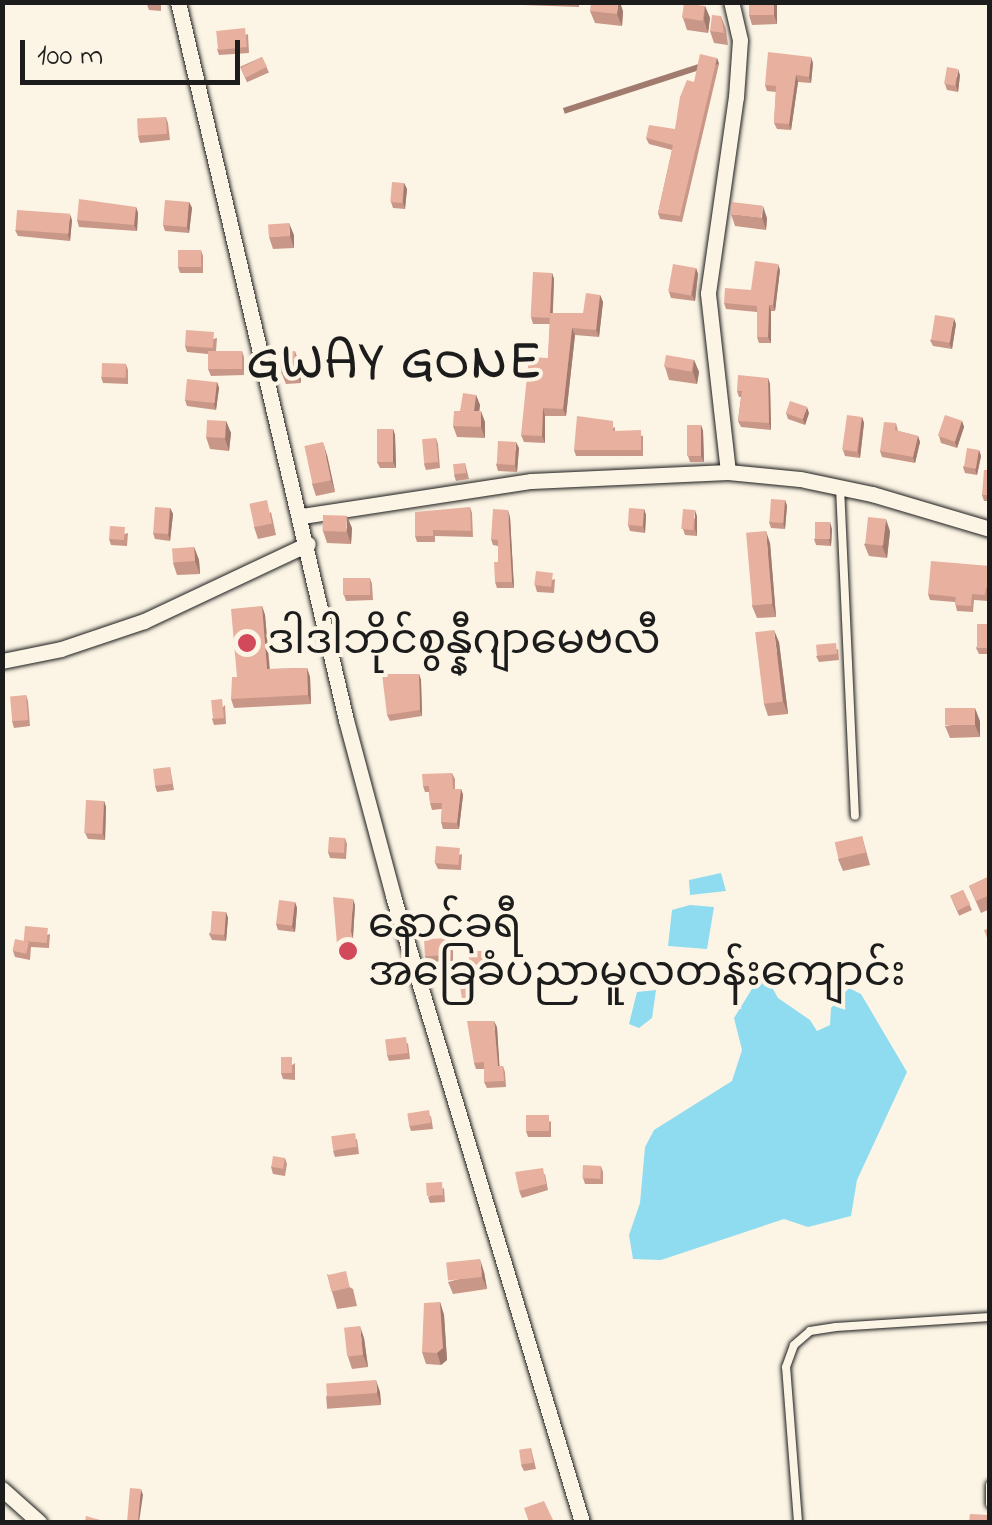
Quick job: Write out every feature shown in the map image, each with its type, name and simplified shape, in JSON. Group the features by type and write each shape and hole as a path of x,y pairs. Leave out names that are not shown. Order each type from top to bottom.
{"street":[{"path":"178,2 302,516 346,720 393,896 582,1522"},
{"path":"728,472 708,293 736,96 740,40 732,2"},
{"path":"302,516 532,481 728,472 840,488 990,529"},
{"path":"2,661 61,649 144,621 308,544"},
{"path":"2,1489 38,1522"}],"lane":[{"path":"840,488 855,816"},
{"path":"798,1522 786,1367 794,1345 810,1331 836,1327 990,1317"},
{"path":"990,1486 990,1504"}],"water":[{"path":"721,873 726,891 690,895 689,880"},
{"path":"690,905 714,907 707,949 668,946 672,910"},
{"path":"763,971 778,998 810,1020 817,1031 830,1025 831,1008 849,988 861,994 907,1072 857,1180 851,1216 808,1227 784,1219 661,1260 633,1259 629,1235 640,1203 645,1147 654,1130 732,1081 742,1050 734,1018"},
{"path":"656,990 652,1018 639,1028 629,1024 637,992"}],"building":[{"path":"591,2 618,2 617,14 590,11"},
{"path":"774,2 774,15 749,15 749,4"},
{"path":"684,3 705,6 703,21 682,18"},
{"path":"712,15 721,16 724,33 710,31"},
{"path":"245,28 247,47 218,50 216,31"},
{"path":"768,52 811,57 809,77 796,75 789,124 774,123 776,86 765,85"},
{"path":"700,54 717,58 680,216 658,213 673,145 646,138 649,125 675,129 680,97 687,80 694,82"},
{"path":"262,57 267,67 246,78 241,68"},
{"path":"947,67 958,69 955,86 944,84"},
{"path":"166,117 167,134 138,135 137,119"},
{"path":"392,182 404,183 402,203 390,202"},
{"path":"79,199 136,207 134,225 77,220"},
{"path":"165,200 189,202 187,227 163,225"},
{"path":"732,202 763,206 761,218 731,214"},
{"path":"17,210 70,214 68,234 16,230"},
{"path":"289,223 290,236 269,237 268,224"},
{"path":"178,250 201,250 201,267 178,267"},
{"path":"755,261 778,264 773,305 769,305 768,337 757,337 757,306 724,303 725,288 751,290"},
{"path":"673,264 696,268 691,296 668,292"},
{"path":"533,272 552,273 550,318 531,317"},
{"path":"586,293 600,295 596,330 572,328 563,409 543,408 542,436 521,435 529,357 548,358 550,313 583,313"},
{"path":"935,315 954,318 950,343 931,340"},
{"path":"186,330 214,332 213,348 185,346"},
{"path":"208,351 242,351 242,369 208,369"},
{"path":"295,351 296,371 281,372 280,352"},
{"path":"666,355 694,360 691,372 664,367"},
{"path":"102,363 126,364 125,378 102,377"},
{"path":"738,375 768,378 769,423 738,421 742,391 737,391"},
{"path":"187,379 217,382 215,403 185,400"},
{"path":"463,393 476,395 474,411 481,411 481,427 453,426 454,411 460,411"},
{"path":"790,401 807,407 803,419 786,413"},
{"path":"847,415 862,417 857,452 842,450"},
{"path":"945,415 962,421 955,442 938,436"},
{"path":"577,416 613,421 613,431 641,430 641,450 574,450"},
{"path":"207,420 226,421 225,438 206,437"},
{"path":"884,422 896,423 895,430 918,436 913,457 880,451"},
{"path":"687,425 701,425 701,456 687,456"},
{"path":"377,429 393,429 393,462 377,462"},
{"path":"436,438 438,462 424,463 422,439"},
{"path":"498,441 516,442 515,465 497,464"},
{"path":"323,442 331,480 313,484 304,446"},
{"path":"967,448 979,450 976,469 964,467"},
{"path":"465,463 466,473 454,474 453,464"},
{"path":"984,470 990,470 990,495 982,495"},
{"path":"771,499 785,500 783,523 769,522"},
{"path":"267,500 272,523 254,527 249,504"},
{"path":"155,507 170,508 168,534 153,533"},
{"path":"470,507 471,531 433,530 433,536 415,536 415,512"},
{"path":"629,508 644,509 643,526 628,525"},
{"path":"493,509 508,510 512,582 495,582 498,540 491,539"},
{"path":"683,509 695,510 693,530 681,529"},
{"path":"323,515 347,516 346,532 322,531"},
{"path":"868,517 886,519 883,546 865,544"},
{"path":"815,522 830,522 830,539 815,539"},
{"path":"110,526 125,527 124,540 109,539"},
{"path":"766,531 772,604 752,605 746,533"},
{"path":"194,547 195,561 173,563 172,549"},
{"path":"931,561 990,566 990,588 986,588 985,595 972,594 971,606 955,605 956,597 928,594"},
{"path":"536,571 553,573 551,587 534,585"},
{"path":"343,578 370,578 370,595 343,595"},
{"path":"262,606 267,669 307,668 308,695 231,699 232,677 237,677 231,609"},
{"path":"977,624 990,624 990,648 977,648"},
{"path":"774,630 783,701 764,704 755,632"},
{"path":"836,643 837,654 817,656 816,645"},
{"path":"382,674 419,674 420,710 387,715"},
{"path":"26,695 28,720 12,721 10,696"},
{"path":"222,699 224,718 213,719 211,700"},
{"path":"945,708 975,708 975,725 945,725"},
{"path":"170,767 172,784 155,786 153,769"},
{"path":"452,773 453,789 461,789 457,823 441,822 442,803 430,803 429,786 423,786 422,774"},
{"path":"86,800 104,801 102,834 84,833"},
{"path":"862,836 866,853 839,859 835,842"},
{"path":"329,837 345,838 344,853 328,852"},
{"path":"436,846 460,848 458,865 435,863"},
{"path":"990,876 990,895 976,901 969,886"},
{"path":"963,890 970,904 958,911 951,896"},
{"path":"333,897 353,899 351,931 355,954 338,956"},
{"path":"279,900 295,902 292,926 276,924"},
{"path":"212,911 226,912 224,935 210,934"},
{"path":"25,926 48,928 47,943 24,941"},
{"path":"450,938 451,955 425,956 424,939"},
{"path":"15,939 29,942 26,954 13,951"},
{"path":"469,951 483,951 483,965 469,965"},
{"path":"472,985 474,997 462,999 460,987"},
{"path":"467,1021 494,1021 498,1066 503,1066 504,1081 484,1082 484,1062 474,1063"},
{"path":"406,1037 408,1053 387,1055 385,1040"},
{"path":"281,1057 292,1057 292,1073 281,1073"},
{"path":"429,1110 431,1123 409,1126 407,1113"},
{"path":"526,1115 549,1115 549,1131 526,1131"},
{"path":"355,1133 357,1147 333,1150 331,1136"},
{"path":"273,1156 285,1158 283,1169 271,1167"},
{"path":"583,1165 601,1166 600,1179 582,1178"},
{"path":"543,1168 546,1184 519,1191 515,1172"},
{"path":"442,1182 443,1195 427,1196 426,1183"},
{"path":"480,1259 482,1277 448,1280 446,1263"},
{"path":"346,1271 350,1288 331,1292 327,1275"},
{"path":"440,1302 443,1348 437,1353 422,1352 424,1303"},
{"path":"360,1326 363,1355 347,1357 344,1328"},
{"path":"376,1380 377,1393 327,1396 326,1383"},
{"path":"531,1448 533,1463 521,1465 519,1450"},
{"path":"130,1488 141,1489 138,1521 127,1520"},
{"path":"544,1501 554,1522 529,1522 524,1508"},
{"path":"970,1514 990,1515 990,1522 969,1522"},
{"path":"86,1516 107,1522 85,1522"}],"place":[{"name":"ဒါဒါဘိုင်စွန္နီဂျာမေဗလီ","path":"247,643"},
{"name":"နောင်ခရီ အခြေခံပညာမူလတန်းကျောင်း","path":"348,951"}],"district":[{"name":"GWAY GONE","path":"395,365"}]}
